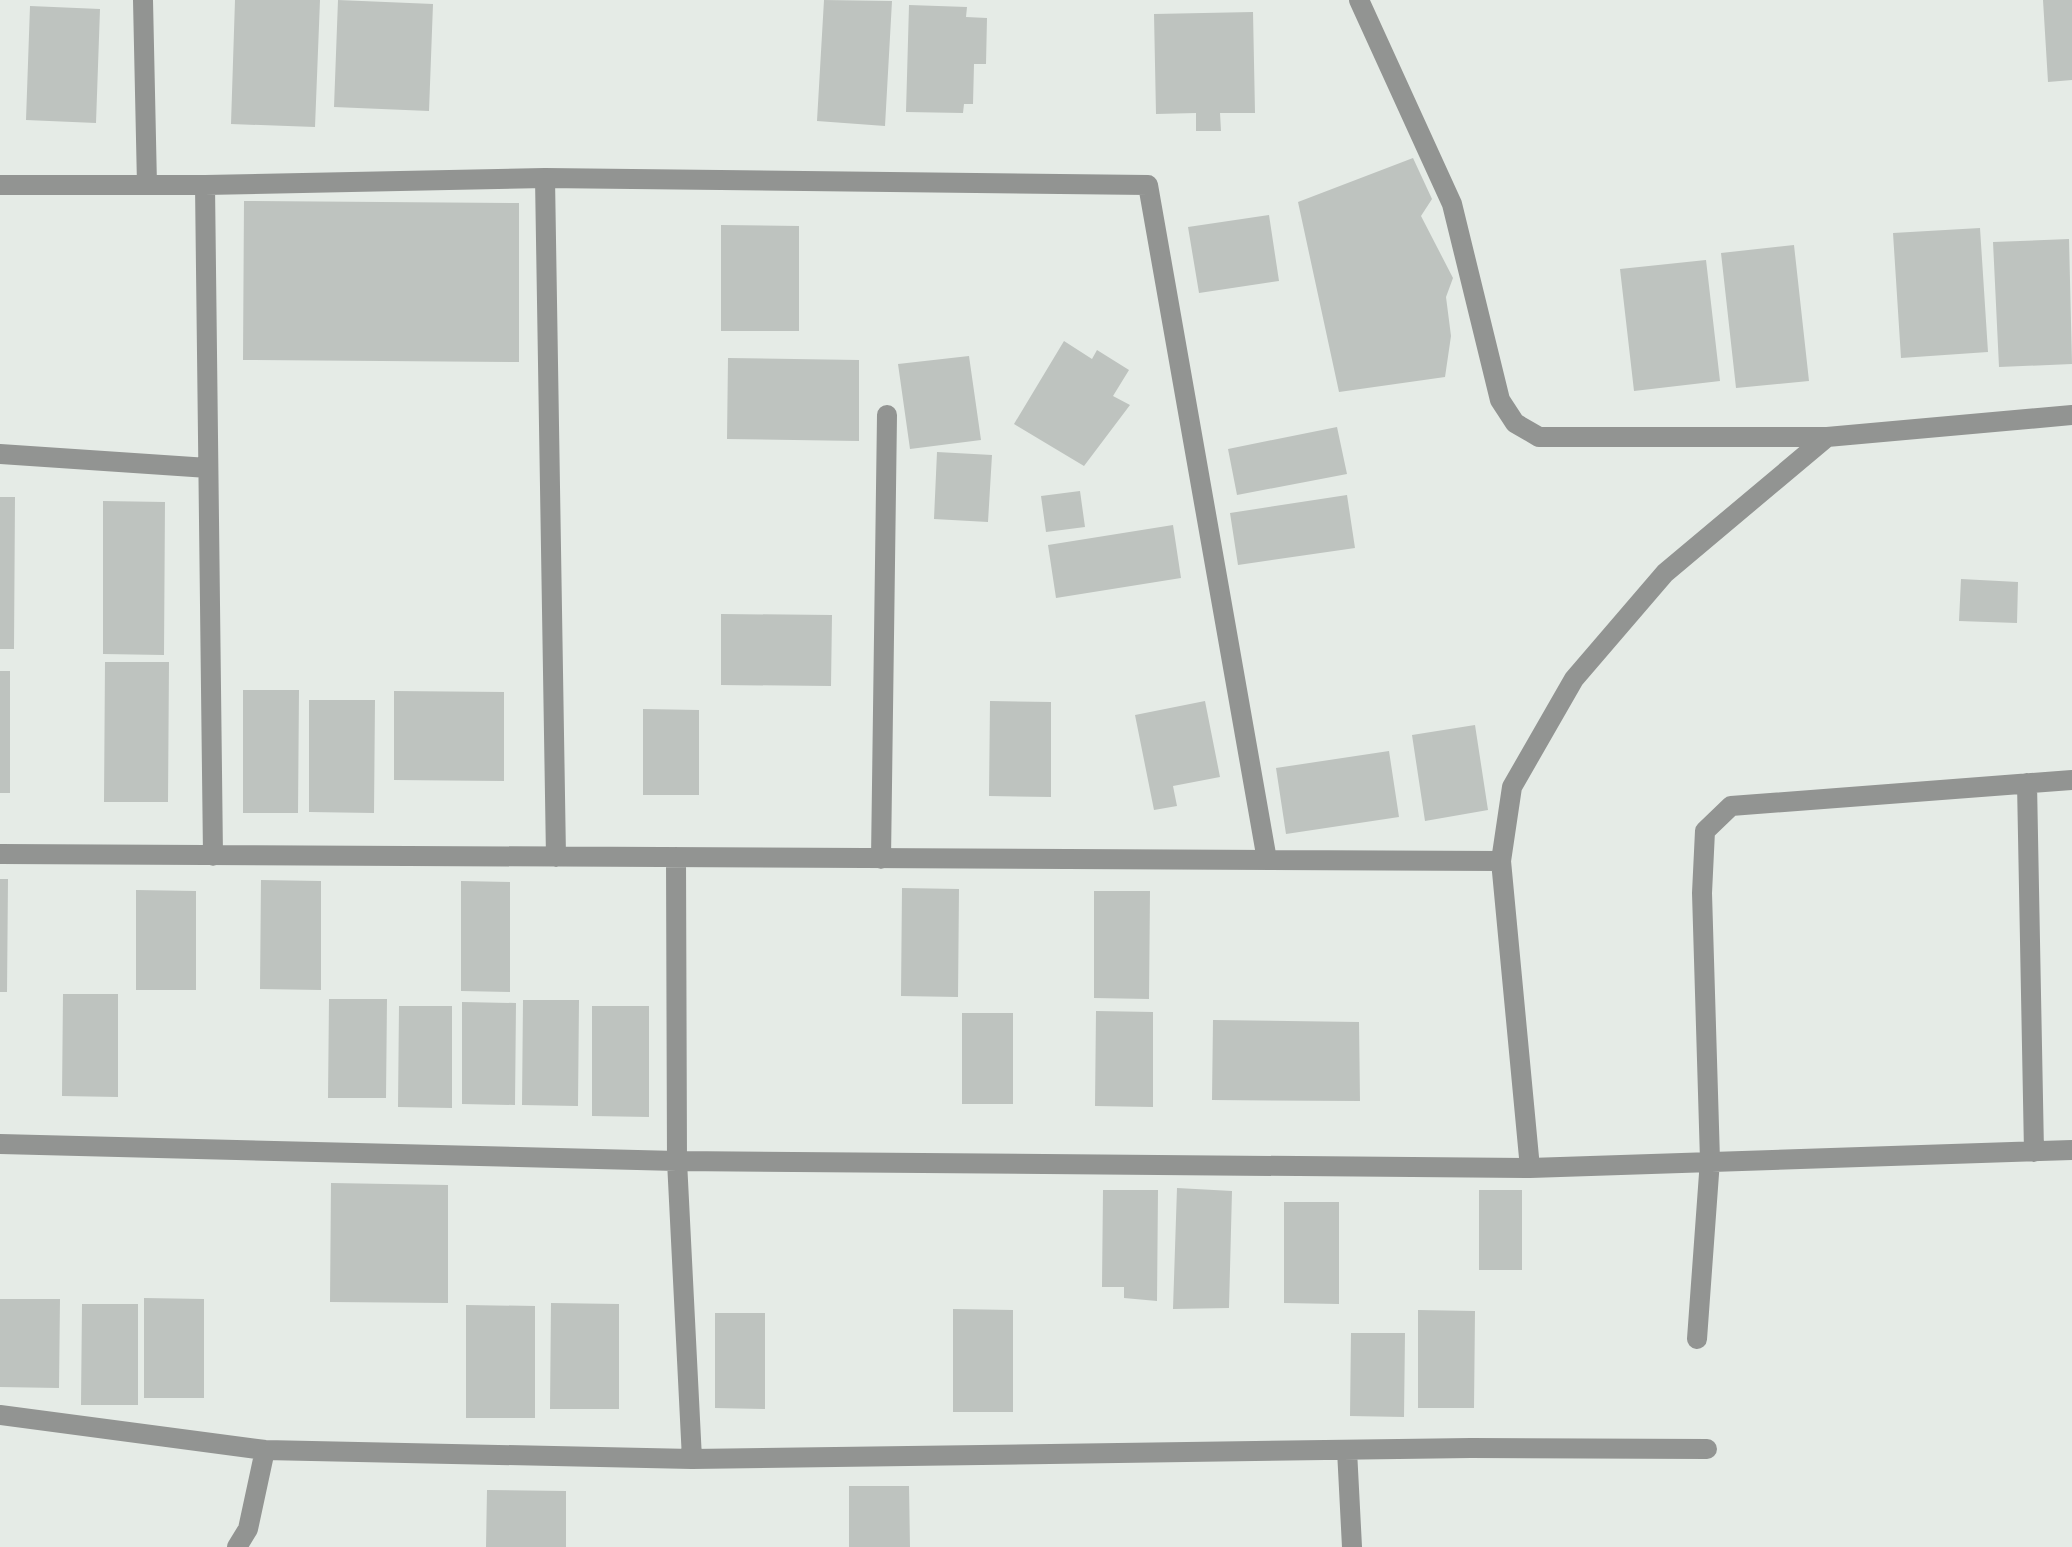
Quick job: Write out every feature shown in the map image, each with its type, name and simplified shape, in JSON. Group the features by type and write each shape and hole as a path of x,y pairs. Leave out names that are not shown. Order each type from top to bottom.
{"street":[{"path":"144,0 147,185"},
{"path":"1359,0 1452,204 1500,400 1515,423 1539,437 1827,437 2072,414"},
{"path":"0,185 545,178 1148,185 1266,860"},
{"path":"545,178 556,857"},
{"path":"205,185 213,856"},
{"path":"881,858 886,415"},
{"path":"1530,1168 1501,861 1512,786 1574,678 1666,573 1827,437"},
{"path":"0,454 208,468"},
{"path":"1697,1339 1710,1160 1702,893 1705,831 1731,806 2072,780"},
{"path":"2027,783 2034,1152"},
{"path":"0,854 1501,861"},
{"path":"676,858 678,1162 692,1459"},
{"path":"0,1144 678,1162 1530,1168 2072,1150"},
{"path":"0,1415 265,1450 692,1459 1707,1449"},
{"path":"237,1547 248,1529 265,1450"},
{"path":"1347,1450 1352,1547"}],"building":[{"path":"235,0 320,0 315,127 231,124"},
{"path":"338,0 433,4 429,111 334,107"},
{"path":"824,0 892,1 885,126 817,121"},
{"path":"2043,0 2072,0 2072,80 2048,82"},
{"path":"909,5 967,7 966,17 987,18 986,64 974,64 973,104 964,104 963,113 906,112"},
{"path":"30,6 100,9 96,123 26,120"},
{"path":"1253,12 1255,113 1220,113 1221,131 1196,131 1196,113 1156,114 1154,14"},
{"path":"1413,158 1432,199 1421,216 1453,278 1446,297 1451,336 1445,377 1339,392 1298,202"},
{"path":"244,201 519,203 519,362 243,360"},
{"path":"1269,215 1279,281 1199,293 1188,227"},
{"path":"721,225 799,226 799,331 721,331"},
{"path":"1980,228 1988,352 1901,358 1893,233"},
{"path":"2069,239 2072,364 1999,367 1993,242"},
{"path":"1794,245 1809,381 1736,388 1721,253"},
{"path":"1706,260 1720,381 1634,391 1620,269"},
{"path":"1064,341 1092,359 1097,350 1129,370 1113,396 1130,405 1084,466 1014,424"},
{"path":"969,356 981,440 910,449 898,364"},
{"path":"728,358 859,360 859,441 727,439"},
{"path":"1337,427 1347,474 1237,495 1228,449"},
{"path":"937,452 992,455 988,522 934,519"},
{"path":"1080,491 1085,527 1046,532 1041,496"},
{"path":"1347,495 1355,548 1238,565 1230,513"},
{"path":"0,497 15,497 14,649 0,649"},
{"path":"103,501 165,502 164,655 103,654"},
{"path":"1173,525 1181,578 1056,598 1048,545"},
{"path":"1961,579 2018,582 2017,623 1959,621"},
{"path":"721,614 832,615 831,686 721,685"},
{"path":"105,662 169,662 168,802 104,802"},
{"path":"0,671 10,671 10,793 0,793"},
{"path":"243,690 299,690 298,813 243,813"},
{"path":"394,691 504,692 504,781 394,780"},
{"path":"309,700 375,700 374,813 309,812"},
{"path":"990,701 1051,702 1051,797 989,796"},
{"path":"1205,701 1220,777 1173,786 1177,806 1154,810 1135,715"},
{"path":"643,709 699,710 699,795 643,795"},
{"path":"1475,725 1488,810 1425,821 1412,735"},
{"path":"1389,751 1399,817 1286,834 1276,768"},
{"path":"0,879 8,879 7,992 0,992"},
{"path":"261,880 321,881 321,990 260,989"},
{"path":"461,881 510,882 510,992 461,991"},
{"path":"902,888 959,889 958,997 901,996"},
{"path":"136,890 196,891 196,990 136,990"},
{"path":"1094,891 1150,891 1149,999 1094,998"},
{"path":"63,994 118,994 118,1097 62,1096"},
{"path":"329,999 387,999 386,1098 328,1098"},
{"path":"523,1000 579,1000 578,1106 522,1105"},
{"path":"462,1002 516,1003 515,1105 462,1104"},
{"path":"399,1006 452,1006 452,1108 398,1107"},
{"path":"592,1006 649,1006 649,1117 592,1116"},
{"path":"1096,1011 1153,1012 1153,1107 1095,1106"},
{"path":"962,1013 1013,1013 1013,1104 962,1104"},
{"path":"1213,1020 1359,1022 1360,1101 1212,1100"},
{"path":"331,1183 448,1185 448,1303 330,1302"},
{"path":"1177,1188 1232,1191 1229,1308 1173,1309"},
{"path":"1103,1190 1158,1190 1157,1301 1124,1298 1124,1287 1102,1287"},
{"path":"1479,1190 1522,1190 1522,1270 1479,1270"},
{"path":"1284,1202 1339,1202 1339,1304 1284,1303"},
{"path":"144,1298 204,1299 204,1398 144,1398"},
{"path":"0,1299 60,1299 59,1388 0,1387"},
{"path":"551,1303 619,1304 619,1409 550,1409"},
{"path":"82,1304 138,1304 138,1405 81,1405"},
{"path":"466,1305 535,1306 535,1418 466,1418"},
{"path":"953,1309 1013,1310 1013,1412 953,1412"},
{"path":"1418,1310 1475,1311 1474,1408 1418,1408"},
{"path":"715,1313 765,1313 765,1409 715,1408"},
{"path":"1351,1333 1405,1333 1404,1417 1350,1416"},
{"path":"849,1486 909,1486 910,1547 849,1547"},
{"path":"487,1490 566,1491 566,1547 486,1547"}]}
